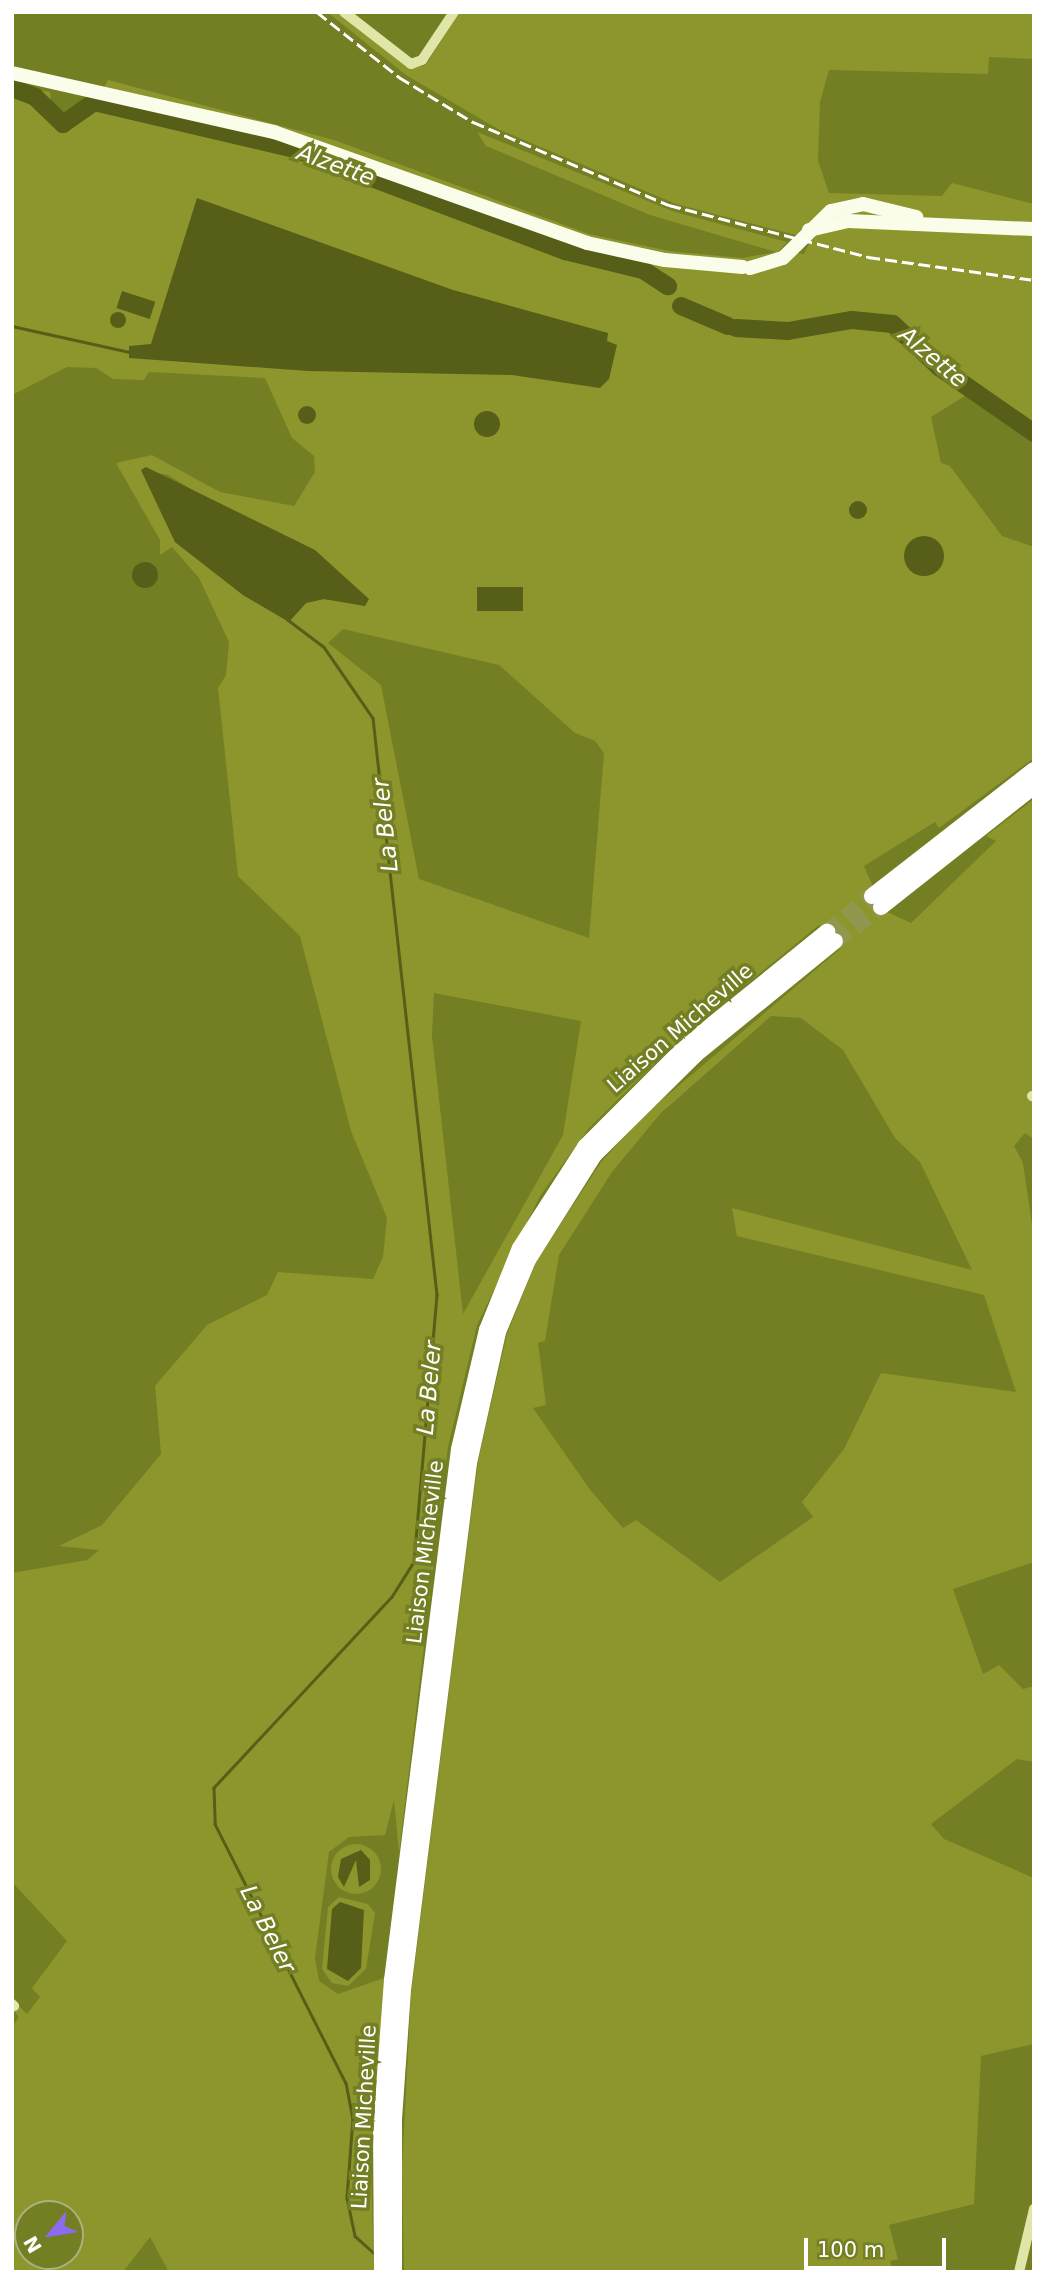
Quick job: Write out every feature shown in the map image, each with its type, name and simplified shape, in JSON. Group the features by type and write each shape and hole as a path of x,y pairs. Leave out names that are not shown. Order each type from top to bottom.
{"highway":[{"path":"1034,769 876,902 1034,786"},
{"name":"Liaison Micheville","path":"387,2265 381,2130 392,1980 459,1449 487,1330 520,1248 585,1147 678,1053 831,937"}],"main road":[{"path":"12,73 103,89 274,132 587,243 664,260 747,267 783,258 831,211 863,204 934,222 1034,229"}],"street":[{"path":"344,12 411,64 422,60 454,12"},
{"path":"1019,2272 1034,2209"}],"shaded area":[{"path":"327,12 344,12 411,64 425,66 460,12 1034,12 1034,59 989,57 988,74 829,70 820,102 818,161 829,193 942,196 952,183 1034,204 1034,433 973,391 931,417 941,463 950,466 1002,536 1034,547 1034,758 939,828 935,822 864,866 883,910 911,923 996,841 986,836 1034,799 1034,1139 1025,1133 1014,1146 1023,1163 1034,1238 1034,1562 953,1589 983,1674 999,1665 1023,1689 1034,1686 1034,1762 1017,1759 931,1824 944,1839 1034,1878 1034,2044 981,2056 974,2204 889,2225 898,2259 890,2261 893,2272 404,2272 402,2168 411,1994 478,1461 507,1334 536,1262 601,1162 643,1116 840,949 819,925 682,1037 589,1128 540,1196 477,1325 448,1447 399,1853 394,1800 385,1835 349,1837 329,1852 315,1958 319,1981 338,1994 384,1978 371,2168 374,2272 169,2272 150,2237 123,2272 12,2272 12,2027 19,2017 12,2009 16,2003 27,2014 40,1997 32,1988 67,1941 12,1882 12,1573 87,1560 99,1550 59,1546 102,1525 161,1454 155,1386 207,1325 267,1295 278,1272 373,1279 383,1257 387,1218 351,1131 300,936 238,876 218,688 226,675 229,642 199,578 172,547 160,555 160,540 116,463 152,455 220,492 294,506 315,472 314,456 292,438 265,378 149,372 144,380 113,379 96,368 67,367 12,395 12,84 50,92 53,116 64,119 97,99 108,80 334,140 589,234 669,251 742,258 776,252 650,215 486,146 477,132 675,212 787,242 778,252 804,254 811,239 676,204 498,129 406,75","holes":["141,470 168,475 235,516 365,606 324,599 306,603 289,621 243,595 175,542","343,629 499,665 575,733 595,741 604,753 589,938 419,879 381,685 328,643","434,993 581,1021 563,1135 463,1314 432,1036","771,1016 801,1018 843,1050 895,1138 920,1162 972,1270 732,1208 737,1236 984,1295 1016,1392 881,1373 844,1449 802,1502 813,1517 720,1582 636,1520 623,1528 591,1491 533,1408 546,1405 538,1343 545,1341 559,1255 612,1172 660,1114"]},
{"path":"197,198 453,290 608,333 607,341 617,345 609,379 600,388 512,375 308,371 129,358 129,346 151,344"},
{"path":"122,291 155,302 150,319 116,308"},
{"path":"118,312 126,320 118,328 110,320"},
{"path":"303,406 311,406 316,415 314,422 303,424 298,419 298,411"},
{"path":"487,411 496,415 500,424 496,433 487,437 478,433 474,424 478,415"},
{"path":"146,467 315,550 369,599 365,606 324,599 306,603 289,622 243,595 175,542 141,470"},
{"path":"858,501 864,504 867,510 864,516 858,519 852,516 849,510 852,504"},
{"path":"924,536 938,542 944,556 938,570 924,576 910,570 904,556 910,542"},
{"path":"145,562 154,566 158,575 154,584 145,588 136,584 132,575 136,566"},
{"path":"477,587 523,587 523,611 477,611"},
{"path":"356,1844 374,1851 381,1869 374,1887 356,1894 338,1887 331,1869 338,1851"},
{"path":"361,1850 370,1860 370,1880 359,1887 356,1860 344,1887 338,1877 341,1859"},
{"path":"339,1897 368,1904 375,1913 366,1969 348,1986 332,1983 322,1969 328,1907"},
{"path":"340,1902 364,1910 361,1968 348,1981 327,1969 332,1909"}],"waterway":[{"name":"Alzette","path":"12,88 35,97 63,124 94,102 295,149 565,251 643,270 668,286"},
{"name":"Alzette","path":"681,306 728,326"},
{"name":"Alzette","path":"736,328 788,331 852,320 893,324 939,367 1034,433"},
{"path":"12,326 129,352"},
{"name":"La Beler","path":"287,619 324,647 373,718 437,1295 414,1562 392,1597 214,1788 215,1824 346,2083 353,2118 347,2198 355,2236 374,2253"}],"tunnel":[{"path":"827,932 872,896"},
{"path":"835,941 881,907"}],"railway":[{"path":"317,12 399,77 473,122 669,205 868,257 1034,280"}]}
